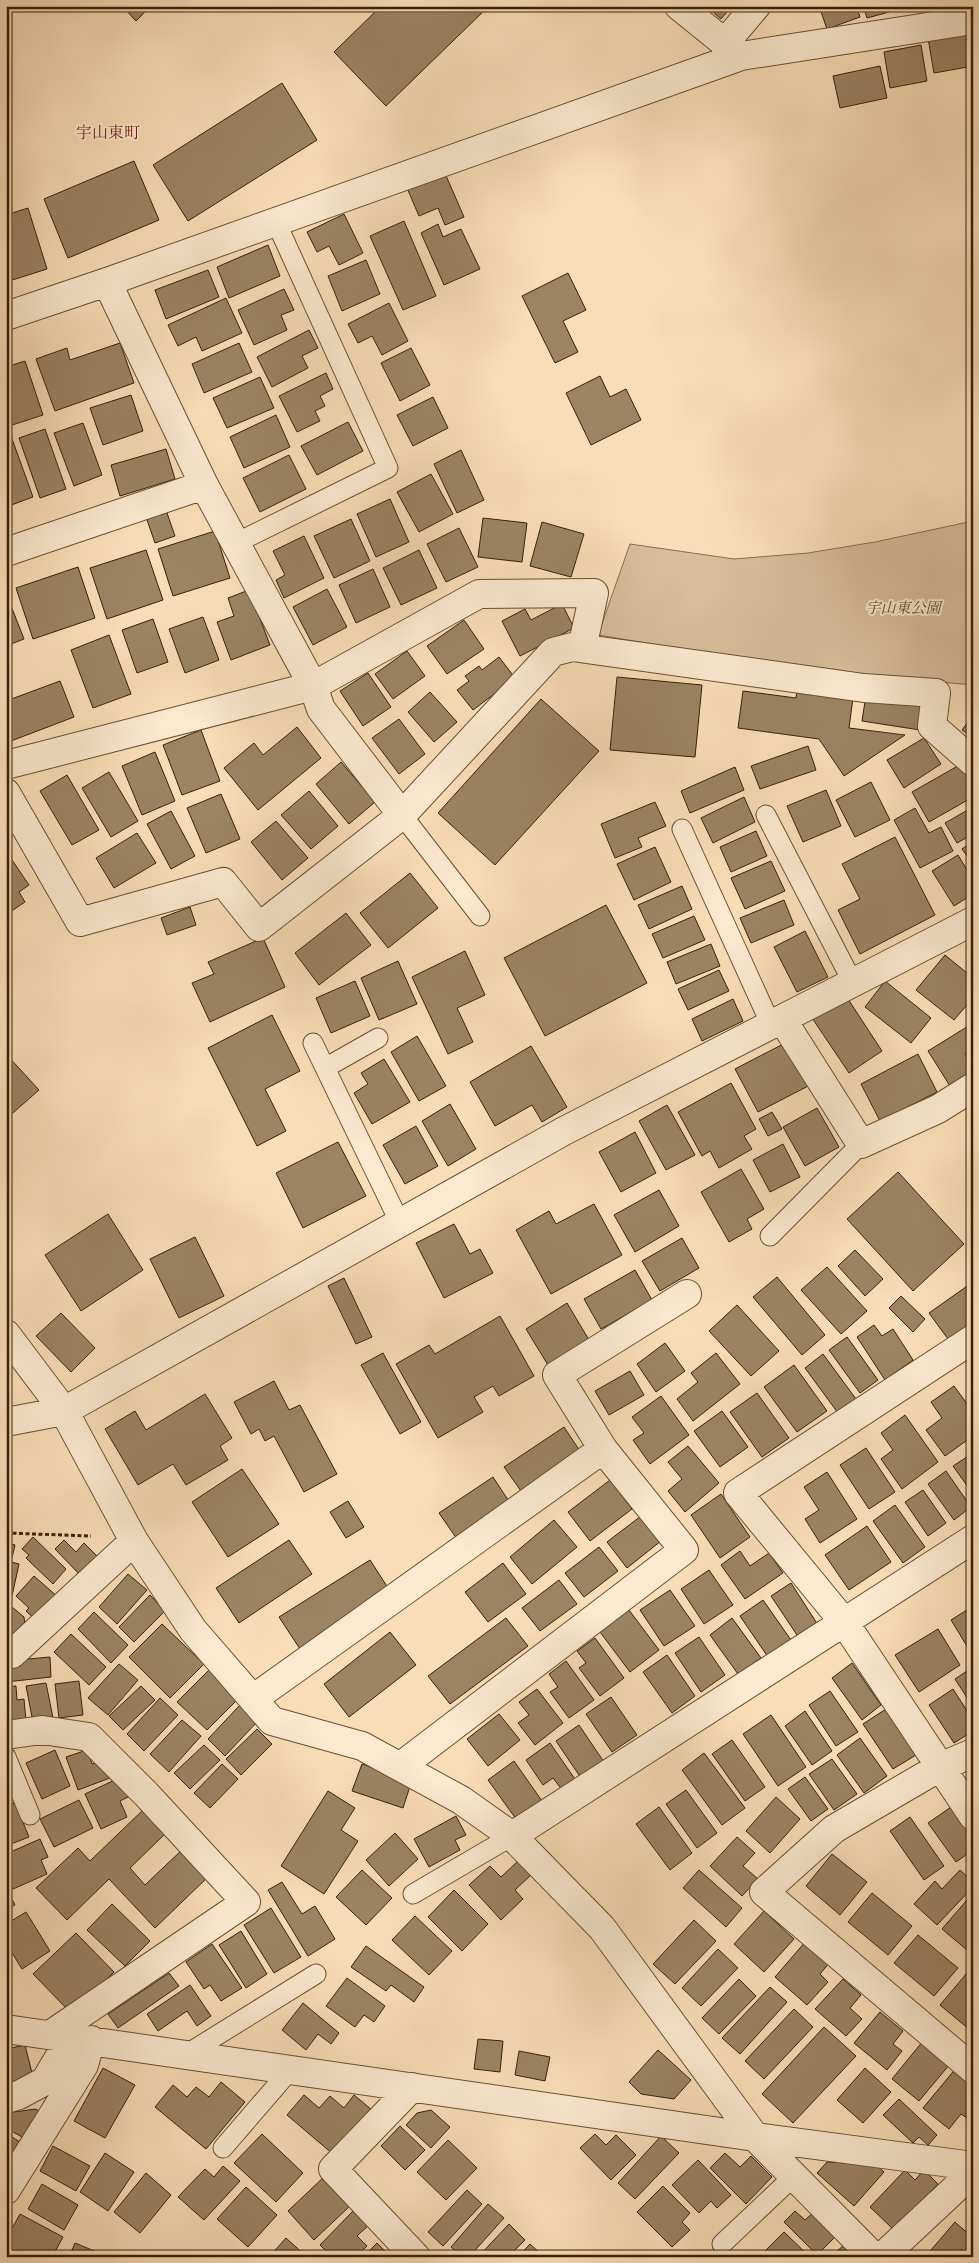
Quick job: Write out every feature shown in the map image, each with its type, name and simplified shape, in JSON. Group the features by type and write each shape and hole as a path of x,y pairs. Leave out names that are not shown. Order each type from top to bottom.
{"street":[{"path":"679,6 733,50"},
{"path":"733,50 756,6"},
{"path":"6,316 276,222 733,50 973,20"},
{"path":"107,282 204,484 313,686 321,709 402,815"},
{"path":"6,552 204,484"},
{"path":"6,765 313,686 479,594 594,593 582,648"},
{"path":"6,793 80,922 223,882 258,927 402,815 553,652 572,647 864,688 936,693 932,726 973,762"},
{"path":"6,1422 64,1411 564,1131 973,921"},
{"path":"777,1022 861,1144 938,1109 973,1087"},
{"path":"938,1109 973,1112"},
{"path":"401,1766 684,1550 603,1449 557,1375 687,1294"},
{"path":"6,1334 64,1411 134,1541 192,1630 272,1721 362,1746 461,1800 512,1836 602,1928 755,2136 874,2257"},
{"path":"973,1338 738,1493 844,1622 973,1816"},
{"path":"253,1699 603,1449"},
{"path":"512,1836 973,1539"},
{"path":"6,1655 12,1654 134,1541"},
{"path":"6,1735 42,1730 89,1737 146,1794 246,1902 50,2035"},
{"path":"973,1753 940,1767 834,1829 764,1892 973,2069"},
{"path":"6,2029 50,2035 87,2052"},
{"path":"6,2190 87,2052"},
{"path":"6,2099 19,2095 45,2081 60,2056 87,2052 187,2054 973,2166"},
{"path":"412,2087 334,2169 416,2257"},
{"path":"882,2257 973,2172"}],"lane":[{"path":"236,543 388,468 276,222"},
{"path":"402,815 480,916"},
{"path":"766,815 853,983"},
{"path":"682,829 777,1022"},
{"path":"325,1068 378,1038"},
{"path":"313,1042 400,1223"},
{"path":"770,1236 861,1144"},
{"path":"6,1757 30,1815"},
{"path":"413,1894 512,1836"},
{"path":"187,2054 316,1974"},
{"path":"223,2148 291,2069"},
{"path":"722,2244 794,2176"}],"path":[{"path":"6,1533 112,1536 134,1541"}],"green space":[{"name":"宇山東公園","path":"973,521 973,685 817,671 598,635 630,544 734,559 808,553 875,542"}],"building":[{"path":"122,6 151,6 136,21"},
{"path":"381,6 489,6 386,106 334,52"},
{"path":"706,6 732,6 721,19"},
{"path":"819,6 856,6 860,17 827,29"},
{"path":"863,6 903,6 904,8 867,18"},
{"path":"971,31 973,66 934,73 928,38"},
{"path":"921,45 927,81 890,88 884,52"},
{"path":"880,66 887,98 840,108 833,76"},
{"path":"282,83 317,140 188,221 153,165"},
{"path":"134,161 159,220 68,258 44,199"},
{"path":"444,171 464,217 445,225 438,208 419,216 407,188"},
{"path":"28,208 47,269 6,282 6,215"},
{"path":"344,214 363,253 339,265 329,246 317,252 307,232"},
{"path":"404,221 436,296 403,310 370,236"},
{"path":"438,224 443,237 461,229 480,269 444,285 421,233"},
{"path":"268,245 280,276 229,298 217,267"},
{"path":"366,260 380,294 342,311 328,276"},
{"path":"208,270 219,297 166,319 155,290"},
{"path":"568,273 586,310 563,321 578,352 555,363 522,296"},
{"path":"284,289 294,310 281,315 287,330 254,345 238,310"},
{"path":"226,298 242,333 202,351 196,337 178,346 168,325"},
{"path":"389,303 408,341 382,355 372,336 358,343 348,324"},
{"path":"309,330 318,348 302,356 308,368 272,387 257,357"},
{"path":"120,343 134,383 55,411 36,359 67,348 70,360"},
{"path":"239,343 252,372 204,393 192,364"},
{"path":"411,348 430,385 400,401 381,363"},
{"path":"25,361 43,415 6,427 6,367"},
{"path":"326,373 333,389 320,396 325,406 315,411 320,421 297,432 279,396"},
{"path":"600,376 610,397 626,389 641,420 591,445 566,393"},
{"path":"260,377 274,408 227,428 213,398"},
{"path":"131,395 143,431 103,445 90,408"},
{"path":"433,397 448,428 413,446 397,415"},
{"path":"276,415 290,447 244,468 230,437"},
{"path":"348,422 363,451 317,475 301,446"},
{"path":"83,423 102,475 74,486 54,433"},
{"path":"45,429 66,489 40,498 19,438"},
{"path":"11,436 33,497 6,507 6,438"},
{"path":"166,449 175,479 120,496 111,465"},
{"path":"461,450 484,500 457,513 434,464"},
{"path":"289,455 306,489 260,512 243,478"},
{"path":"431,474 453,514 419,532 397,492"},
{"path":"390,499 409,542 376,557 357,514"},
{"path":"166,510 175,536 155,543 146,517"},
{"path":"483,518 527,523 522,562 478,557"},
{"path":"351,519 370,561 334,578 314,536"},
{"path":"542,522 584,534 571,577 530,566"},
{"path":"459,528 478,567 446,582 427,544"},
{"path":"215,531 230,578 173,596 158,549"},
{"path":"304,536 324,578 284,598 276,580 285,575 273,551"},
{"path":"146,550 163,600 107,619 90,568"},
{"path":"419,550 437,588 401,605 383,568"},
{"path":"78,567 95,618 33,639 16,588"},
{"path":"373,569 390,607 356,623 339,585"},
{"path":"327,589 347,627 313,645 293,607"},
{"path":"249,590 270,645 231,660 217,622 234,616 228,598"},
{"path":"6,593 24,639 6,646"},
{"path":"562,604 574,628 520,656 502,621 525,609 531,620"},
{"path":"203,617 219,660 185,673 169,629"},
{"path":"153,619 168,662 137,673 122,630"},
{"path":"464,620 484,649 447,674 427,646"},
{"path":"109,635 131,694 93,708 71,650"},
{"path":"407,651 425,676 393,699 375,674"},
{"path":"499,657 515,678 473,710 457,690 469,681 465,676 479,666 482,670"},
{"path":"368,673 391,707 363,726 340,691"},
{"path":"617,677 702,685 695,757 610,750"},
{"path":"60,681 74,717 11,741 6,729 6,701"},
{"path":"797,690 853,698 849,728 905,735 844,776 819,739 738,728 743,691 796,698"},
{"path":"430,692 457,722 434,742 408,712"},
{"path":"866,695 924,704 920,730 862,721"},
{"path":"541,699 599,751 495,865 438,813"},
{"path":"973,715 973,737 962,730"},
{"path":"399,719 425,754 399,774 372,738"},
{"path":"297,727 321,758 258,810 224,768 254,743 263,755"},
{"path":"201,730 220,781 182,795 163,745"},
{"path":"924,738 941,764 904,788 887,760"},
{"path":"808,746 816,770 760,789 751,766"},
{"path":"155,752 175,801 142,815 122,766"},
{"path":"341,762 375,802 349,824 316,784"},
{"path":"963,763 973,781 973,797 929,822 912,792"},
{"path":"735,767 744,790 690,813 681,791"},
{"path":"109,772 138,821 111,837 82,788"},
{"path":"67,775 99,830 72,845 40,791"},
{"path":"871,782 890,820 855,837 836,800"},
{"path":"826,790 841,826 803,842 787,806"},
{"path":"309,791 338,826 311,849 281,815"},
{"path":"221,794 240,839 206,853 187,808"},
{"path":"744,797 755,822 713,843 701,818"},
{"path":"655,802 666,826 638,838 642,847 615,858 601,824"},
{"path":"973,807 973,834 957,843 945,823"},
{"path":"915,808 929,833 941,827 953,851 920,868 894,820"},
{"path":"171,811 195,856 171,869 147,824"},
{"path":"276,821 308,858 282,880 251,842"},
{"path":"756,831 767,856 731,872 720,847"},
{"path":"137,833 156,863 114,888 96,858"},
{"path":"895,837 935,915 860,954 838,910 860,899 842,864"},
{"path":"973,841 973,864 962,849"},
{"path":"655,847 671,882 634,900 617,864"},
{"path":"6,851 29,885 19,892 25,902 7,914"},
{"path":"958,855 973,880 973,894 954,906 932,871"},
{"path":"771,861 785,891 745,909 731,878"},
{"path":"410,873 438,908 388,948 360,913"},
{"path":"682,886 692,909 649,929 638,905"},
{"path":"784,900 794,925 751,943 740,918"},
{"path":"606,905 647,983 545,1036 504,958"},
{"path":"190,907 196,925 167,935 161,918"},
{"path":"346,913 371,945 319,985 295,953"},
{"path":"694,916 705,940 663,958 652,934"},
{"path":"805,931 828,977 797,992 774,947"},
{"path":"263,938 285,987 210,1022 192,983 214,974 208,962"},
{"path":"711,944 720,966 676,984 667,962"},
{"path":"465,951 485,995 457,1008 473,1042 448,1054 412,977"},
{"path":"945,955 973,978 973,998 954,1020 916,990"},
{"path":"398,961 417,1004 379,1020 361,978"},
{"path":"719,970 729,991 688,1010 678,989"},
{"path":"355,981 370,1016 331,1033 316,998"},
{"path":"885,981 931,1018 911,1043 865,1007"},
{"path":"846,996 882,1051 849,1073 812,1018"},
{"path":"733,999 743,1021 702,1041 692,1019"},
{"path":"272,1015 300,1071 265,1089 286,1131 257,1146 208,1048"},
{"path":"970,1025 973,1030 973,1049 965,1054 973,1066 973,1072 950,1086 928,1051"},
{"path":"417,1036 446,1086 419,1101 391,1052"},
{"path":"789,1041 812,1084 758,1112 735,1069"},
{"path":"531,1046 567,1107 542,1122 532,1105 495,1126 470,1082"},
{"path":"6,1054 39,1090 6,1119"},
{"path":"918,1054 937,1092 880,1121 861,1084"},
{"path":"384,1059 410,1102 372,1124 354,1093 368,1084 361,1073"},
{"path":"731,1083 756,1129 744,1136 752,1149 719,1168 710,1151 702,1156 678,1112"},
{"path":"450,1104 476,1149 448,1166 422,1121"},
{"path":"667,1105 695,1155 666,1170 639,1121"},
{"path":"817,1108 839,1147 805,1166 783,1127"},
{"path":"772,1112 782,1129 768,1136 759,1119"},
{"path":"416,1126 438,1166 405,1184 383,1145"},
{"path":"635,1132 656,1173 621,1192 599,1152"},
{"path":"338,1142 366,1196 303,1228 276,1173"},
{"path":"783,1144 800,1177 770,1192 753,1160"},
{"path":"741,1169 764,1209 747,1219 752,1229 729,1242 701,1192"},
{"path":"898,1172 964,1244 913,1291 847,1219"},
{"path":"659,1190 679,1226 635,1252 614,1215"},
{"path":"594,1204 622,1255 551,1294 516,1230 549,1211 556,1224"},
{"path":"108,1214 143,1270 81,1311 45,1255"},
{"path":"454,1224 470,1254 480,1249 493,1273 444,1298 416,1243"},
{"path":"195,1237 224,1296 179,1318 150,1259"},
{"path":"682,1238 699,1268 660,1291 642,1261"},
{"path":"855,1250 883,1279 865,1296 838,1266"},
{"path":"827,1267 867,1311 841,1334 801,1290"},
{"path":"635,1270 652,1300 601,1329 584,1299"},
{"path":"777,1277 825,1335 802,1355 753,1297"},
{"path":"344,1278 372,1337 356,1344 328,1286"},
{"path":"973,1282 973,1322 948,1339 929,1313"},
{"path":"901,1296 925,1319 913,1332 889,1308"},
{"path":"567,1303 589,1340 548,1365 526,1329"},
{"path":"737,1305 779,1351 751,1376 709,1331"},
{"path":"61,1313 95,1348 71,1372 36,1336"},
{"path":"500,1316 534,1376 499,1396 493,1386 474,1397 483,1412 438,1438 396,1364 429,1345 435,1354"},
{"path":"874,1325 882,1336 893,1329 913,1360 885,1380 857,1337"},
{"path":"847,1337 878,1380 860,1393 829,1350"},
{"path":"665,1343 685,1371 656,1392 637,1364"},
{"path":"383,1353 421,1422 400,1434 361,1365"},
{"path":"716,1353 740,1384 693,1421 677,1399 698,1382 691,1373"},
{"path":"823,1354 856,1399 838,1413 805,1368"},
{"path":"794,1365 827,1411 797,1432 764,1387"},
{"path":"630,1371 644,1395 609,1415 595,1391"},
{"path":"274,1381 289,1410 300,1405 337,1474 304,1492 274,1436 265,1441 259,1429 251,1434 234,1402"},
{"path":"954,1386 973,1412 973,1436 945,1456 926,1430 942,1418 931,1402"},
{"path":"757,1393 789,1438 762,1457 730,1412"},
{"path":"205,1394 232,1438 220,1446 228,1460 186,1485 173,1464 138,1485 105,1429 135,1411 146,1430"},
{"path":"661,1396 689,1435 650,1464 633,1440 644,1433 632,1417"},
{"path":"722,1411 748,1447 720,1467 694,1431"},
{"path":"905,1415 938,1462 902,1489 881,1459 893,1450 881,1433"},
{"path":"564,1427 580,1451 521,1491 504,1467"},
{"path":"688,1446 719,1483 685,1512 668,1491 682,1479 668,1462"},
{"path":"866,1448 895,1492 869,1509 840,1465"},
{"path":"973,1453 973,1494 953,1466"},
{"path":"242,1469 279,1524 228,1557 192,1502"},
{"path":"946,1471 971,1507 954,1520 928,1484"},
{"path":"827,1472 857,1519 820,1543 805,1519 819,1510 804,1487"},
{"path":"493,1477 510,1503 457,1539 439,1513"},
{"path":"610,1480 632,1509 590,1541 568,1512"},
{"path":"923,1490 946,1523 928,1536 905,1502"},
{"path":"721,1494 750,1537 720,1558 691,1515"},
{"path":"348,1501 364,1527 346,1538 330,1512"},
{"path":"895,1505 925,1547 903,1563 873,1521"},
{"path":"641,1516 661,1541 627,1568 607,1542"},
{"path":"554,1520 577,1547 532,1584 510,1557"},
{"path":"867,1526 891,1562 849,1590 825,1555"},
{"path":"33,1537 66,1569 53,1584 26,1558 29,1555 22,1549"},
{"path":"64,1540 76,1552 84,1543 101,1560 82,1577 55,1549"},
{"path":"289,1540 312,1574 239,1623 216,1588"},
{"path":"6,1543 15,1545 11,1562 19,1564 12,1596 6,1595"},
{"path":"599,1547 618,1571 584,1597 565,1573"},
{"path":"740,1551 750,1566 769,1553 783,1573 745,1599 721,1565"},
{"path":"370,1560 390,1591 300,1649 279,1617"},
{"path":"503,1563 526,1594 488,1622 465,1592"},
{"path":"709,1570 733,1605 704,1624 681,1589"},
{"path":"128,1574 147,1590 117,1624 99,1607"},
{"path":"34,1576 59,1598 38,1622 26,1611 29,1608 16,1596"},
{"path":"559,1580 577,1604 540,1631 522,1608"},
{"path":"791,1583 818,1625 799,1638 771,1596"},
{"path":"670,1590 695,1626 664,1646 640,1610"},
{"path":"150,1595 165,1611 134,1642 119,1627"},
{"path":"763,1600 791,1640 768,1657 740,1616"},
{"path":"6,1602 24,1617 26,1634 6,1637"},
{"path":"973,1606 973,1656 951,1620"},
{"path":"629,1610 659,1650 630,1672 600,1632"},
{"path":"94,1612 128,1645 111,1663 78,1629"},
{"path":"506,1618 528,1646 450,1704 428,1676"},
{"path":"732,1618 761,1658 738,1674 710,1635"},
{"path":"162,1624 204,1664 170,1698 129,1657"},
{"path":"938,1629 960,1665 919,1692 895,1655"},
{"path":"390,1632 416,1665 349,1717 324,1684"},
{"path":"71,1634 106,1667 89,1685 54,1652"},
{"path":"699,1637 725,1675 701,1692 675,1653"},
{"path":"595,1638 624,1678 600,1696 579,1668 586,1663 577,1651"},
{"path":"667,1655 695,1696 672,1713 643,1672"},
{"path":"50,1657 51,1677 6,1682 6,1661"},
{"path":"566,1661 594,1700 569,1718 550,1692 558,1687 549,1674"},
{"path":"852,1663 881,1705 862,1720 832,1678"},
{"path":"119,1664 138,1680 108,1715 88,1698"},
{"path":"973,1667 973,1707 955,1679"},
{"path":"209,1670 238,1699 207,1730 177,1702"},
{"path":"79,1681 83,1715 59,1718 55,1684"},
{"path":"46,1683 53,1718 33,1722 26,1686"},
{"path":"16,1686 17,1700 24,1699 26,1721 6,1723 6,1687"},
{"path":"141,1686 155,1700 123,1730 109,1716"},
{"path":"537,1689 563,1723 535,1745 518,1723 529,1715 519,1702"},
{"path":"953,1689 973,1720 973,1731 954,1743 929,1705"},
{"path":"830,1691 858,1732 836,1746 809,1705"},
{"path":"611,1697 637,1735 612,1752 586,1714"},
{"path":"160,1698 178,1715 144,1751 127,1734"},
{"path":"240,1705 257,1722 225,1756 208,1739"},
{"path":"886,1709 916,1755 893,1769 863,1724"},
{"path":"805,1711 832,1751 812,1765 785,1726"},
{"path":"499,1714 520,1740 488,1766 467,1739"},
{"path":"771,1715 806,1767 778,1786 743,1734"},
{"path":"182,1720 201,1736 169,1772 150,1754"},
{"path":"579,1725 604,1762 581,1778 556,1741"},
{"path":"257,1729 272,1744 241,1775 226,1759"},
{"path":"860,1738 887,1776 864,1793 837,1755"},
{"path":"732,1740 765,1787 745,1801 712,1754"},
{"path":"550,1743 577,1782 563,1791 553,1778 543,1785 526,1760"},
{"path":"204,1745 220,1760 190,1789 174,1773"},
{"path":"55,1750 70,1786 42,1799 26,1763"},
{"path":"87,1750 92,1764 104,1760 110,1778 78,1790 66,1757"},
{"path":"704,1753 745,1808 722,1825 682,1770"},
{"path":"832,1759 857,1794 834,1810 809,1774"},
{"path":"514,1761 542,1801 516,1819 488,1780"},
{"path":"222,1764 238,1779 210,1808 194,1793"},
{"path":"362,1764 412,1780 403,1808 352,1791"},
{"path":"121,1777 130,1796 120,1801 127,1817 101,1829 85,1794"},
{"path":"805,1777 828,1809 811,1821 788,1789"},
{"path":"686,1790 717,1833 697,1848 666,1804"},
{"path":"328,1791 355,1808 341,1830 358,1841 324,1894 281,1866"},
{"path":"776,1797 800,1819 770,1853 746,1831"},
{"path":"79,1800 93,1828 54,1847 40,1819"},
{"path":"15,1803 29,1837 6,1846 6,1806"},
{"path":"954,1805 973,1832 973,1850 956,1862 928,1823"},
{"path":"659,1807 692,1853 670,1870 636,1824"},
{"path":"145,1808 167,1832 130,1868 145,1885 184,1848 210,1875 155,1928 109,1879 67,1920 36,1888 78,1848 90,1861"},
{"path":"456,1816 466,1835 455,1840 460,1850 429,1867 414,1839"},
{"path":"910,1817 944,1866 924,1880 890,1831"},
{"path":"395,1833 418,1859 389,1886 366,1860"},
{"path":"737,1837 755,1853 743,1866 758,1879 742,1896 710,1866"},
{"path":"40,1839 48,1857 41,1860 47,1874 13,1889 6,1873 6,1854"},
{"path":"832,1854 867,1882 840,1915 806,1886"},
{"path":"518,1861 531,1875 515,1890 523,1899 501,1920 469,1885 490,1866 501,1877"},
{"path":"362,1870 392,1898 366,1925 336,1897"},
{"path":"699,1870 742,1908 726,1927 683,1888"},
{"path":"960,1870 973,1882 973,1887 937,1925 914,1904 935,1881 942,1889"},
{"path":"282,1882 302,1914 315,1906 335,1939 308,1956 268,1890"},
{"path":"6,1887 15,1905 6,1909"},
{"path":"454,1890 488,1924 462,1951 428,1917"},
{"path":"872,1893 912,1926 888,1955 848,1922"},
{"path":"973,1893 973,1944 967,1950 942,1929"},
{"path":"112,1904 150,1941 125,1966 87,1930"},
{"path":"271,1908 301,1957 274,1973 244,1925"},
{"path":"764,1911 794,1939 764,1972 734,1944"},
{"path":"26,1912 50,1951 22,1969 6,1943 6,1924"},
{"path":"415,1916 452,1951 429,1975 392,1940"},
{"path":"694,1920 716,1941 675,1984 653,1964"},
{"path":"241,1931 267,1974 246,1988 219,1945"},
{"path":"76,1933 114,1972 71,2013 33,1974"},
{"path":"918,1935 958,1968 934,1996 894,1963"},
{"path":"806,1941 830,1962 820,1974 828,1982 807,2005 775,1977"},
{"path":"212,1944 242,1988 221,2001 210,1985 204,1989 186,1962"},
{"path":"366,1946 424,1987 414,2002 391,1985 386,1991 351,1967"},
{"path":"718,1949 738,1968 701,2006 682,1988"},
{"path":"6,1953 12,1962 6,1965"},
{"path":"169,1973 179,1986 118,2028 108,2014"},
{"path":"967,1973 973,1978 973,2028 970,2030 940,2005"},
{"path":"347,1978 385,2006 374,2022 364,2015 355,2027 326,2006"},
{"path":"739,1979 756,1996 719,2034 702,2018"},
{"path":"843,1979 861,1995 850,2008 862,2019 846,2036 815,2009"},
{"path":"190,1985 211,2016 197,2026 187,2011 158,2031 147,2014"},
{"path":"770,1987 787,2002 740,2054 722,2038"},
{"path":"303,2003 339,2033 331,2044 318,2034 306,2050 282,2030"},
{"path":"794,2009 813,2027 764,2079 745,2061"},
{"path":"880,2012 903,2031 893,2044 902,2051 887,2070 854,2043"},
{"path":"824,2027 856,2056 793,2123 762,2094"},
{"path":"478,2039 503,2041 500,2072 474,2069"},
{"path":"923,2041 950,2064 919,2101 892,2079"},
{"path":"25,2045 33,2077 6,2083 6,2049"},
{"path":"658,2050 691,2080 674,2099 641,2094 629,2082"},
{"path":"519,2051 550,2057 545,2081 515,2075"},
{"path":"957,2067 973,2079 973,2122 961,2114 949,2129 923,2108"},
{"path":"103,2068 135,2085 105,2138 74,2121"},
{"path":"865,2068 891,2092 863,2123 837,2100"},
{"path":"221,2082 245,2102 206,2149 155,2107 173,2085 187,2097 196,2087 209,2097"},
{"path":"304,2095 319,2108 330,2096 344,2108 354,2095 372,2110 334,2155 287,2115"},
{"path":"899,2099 937,2135 928,2145 919,2137 913,2143 883,2115"},
{"path":"36,2109 46,2116 31,2142 6,2128 6,2113"},
{"path":"431,2110 450,2127 431,2148 406,2125 417,2113"},
{"path":"400,2126 425,2150 405,2170 381,2146"},
{"path":"6,2133 26,2146 6,2176"},
{"path":"262,2134 303,2173 276,2202 234,2163"},
{"path":"595,2134 606,2145 616,2135 636,2155 611,2180 580,2148"},
{"path":"661,2136 679,2153 635,2199 618,2183"},
{"path":"448,2140 477,2168 446,2200 417,2172"},
{"path":"53,2146 90,2166 76,2191 40,2171"},
{"path":"105,2153 134,2172 108,2211 80,2192"},
{"path":"725,2153 740,2167 751,2156 772,2177 746,2204 710,2168"},
{"path":"698,2160 731,2195 717,2208 711,2201 699,2213 672,2185"},
{"path":"827,2162 875,2164 884,2172 854,2206 817,2173"},
{"path":"223,2166 240,2181 204,2220 178,2197 205,2169 214,2177"},
{"path":"905,2170 915,2180 924,2170 938,2184 893,2229 870,2207"},
{"path":"146,2173 171,2195 140,2233 114,2212"},
{"path":"326,2175 352,2204 314,2240 288,2211"},
{"path":"42,2184 78,2205 64,2230 28,2209"},
{"path":"663,2186 690,2213 682,2222 690,2230 672,2247 637,2212"},
{"path":"246,2187 277,2215 248,2247 217,2219"},
{"path":"467,2190 482,2204 443,2246 428,2232"},
{"path":"488,2204 504,2218 469,2257 462,2257 451,2247"},
{"path":"354,2210 369,2225 357,2236 367,2246 356,2257 332,2257 320,2245"},
{"path":"795,2211 805,2220 815,2211 838,2234 817,2255 784,2222"},
{"path":"20,2214 63,2237 52,2257 6,2257 6,2239"},
{"path":"955,2222 973,2238 973,2257 925,2257"},
{"path":"509,2224 525,2240 508,2257 478,2257"},
{"path":"784,2232 810,2257 763,2257 761,2255"},
{"path":"286,2238 307,2257 269,2257"},
{"path":"847,2242 861,2257 831,2257"},
{"path":"75,2243 109,2257 69,2257"},
{"path":"377,2243 391,2257 363,2257"},
{"path":"530,2244 544,2257 518,2257"}],"district":[{"name":"宇山東町","path":"108,132"}]}
